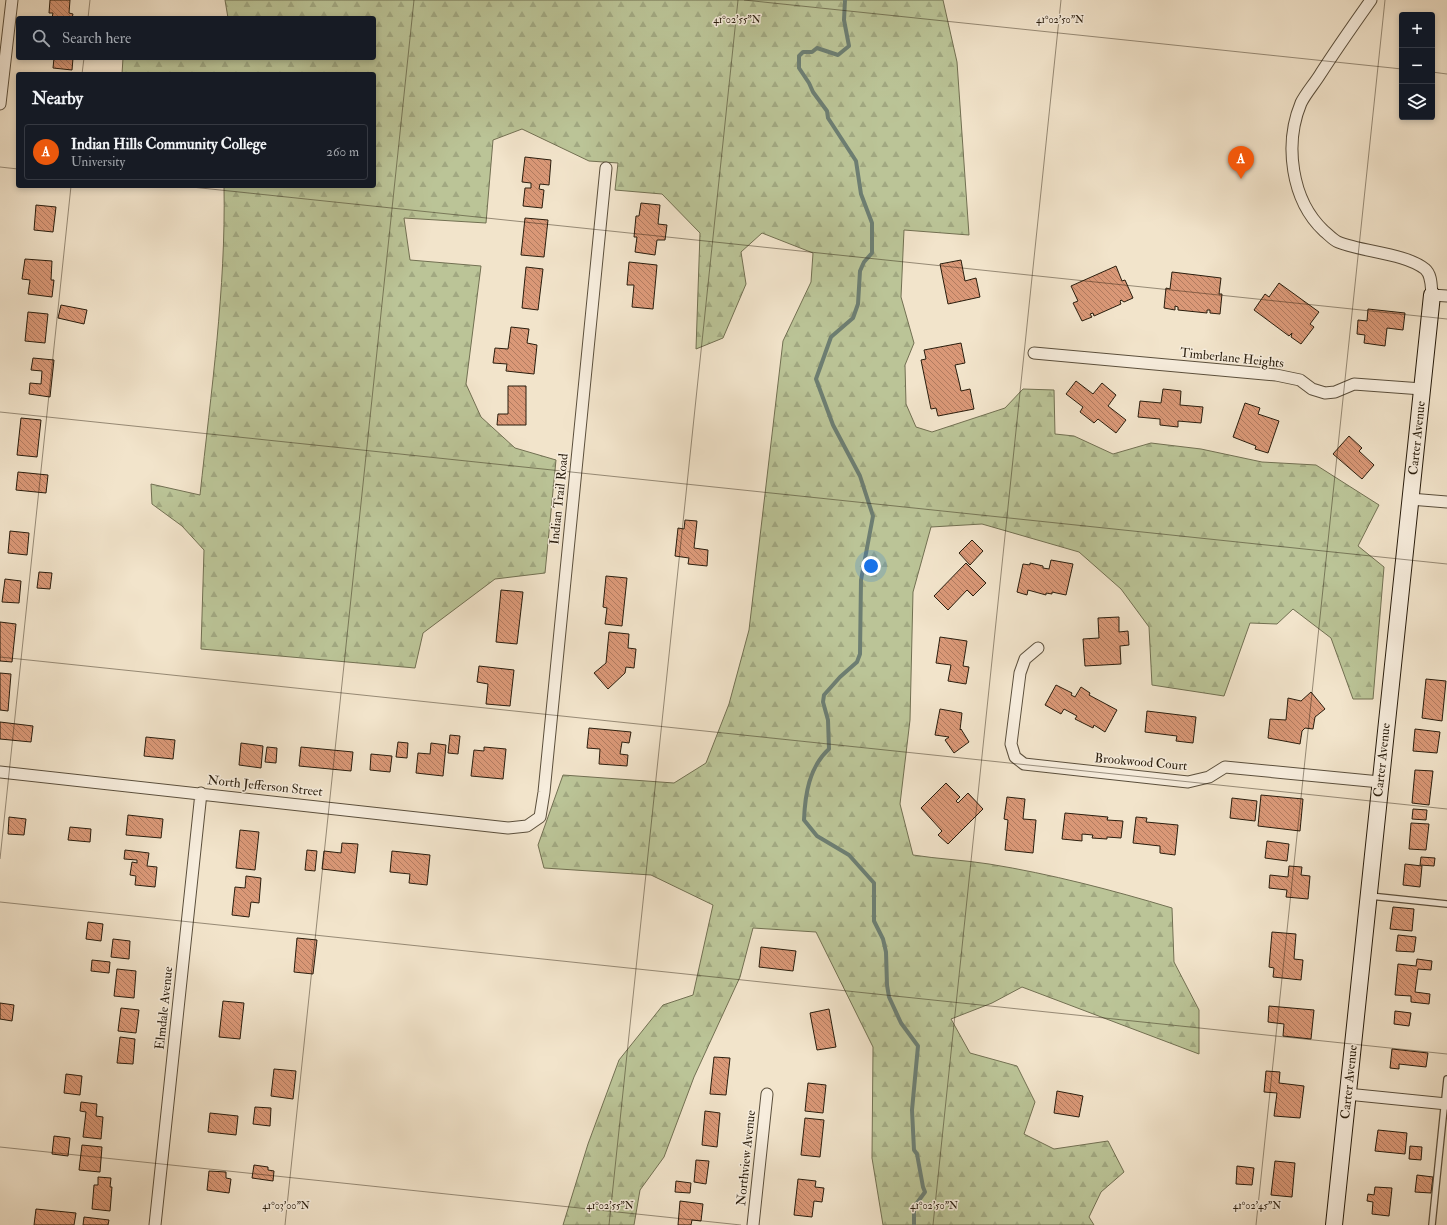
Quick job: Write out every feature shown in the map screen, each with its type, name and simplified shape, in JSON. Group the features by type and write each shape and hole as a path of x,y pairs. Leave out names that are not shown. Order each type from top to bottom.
{"street":[{"path":"0,104 12,0"},
{"path":"1371,0 1301,103 1292,148 1294,174 1304,205 1313,221 1336,242 1392,256 1425,270 1439,295"},
{"name":"Indian Trail Road","path":"527,826 540,817 544,792 606,168"},
{"name":"Carter Avenue","path":"1334,1225 1422,389 1439,295"},
{"name":"Timberlane Heights","path":"1034,353 1276,375 1300,380 1312,389 1325,394 1335,392 1354,384 1422,389"},
{"path":"1410,499 1447,502"},
{"name":"Brookwood Court","path":"1038,648 1024,659 1020,673 1011,744 1015,757 1024,764 1188,782 1209,777 1225,767 1380,782"},
{"name":"North Jefferson Street","path":"0,772 508,828 527,826"},
{"name":"Elmdale Avenue","path":"155,1225 200,793"},
{"name":"Northview Avenue","path":"753,1225 767,1094"},
{"path":"1347,1094 1446,1104"}],"lane":[{"path":"1368,896 1447,904"},
{"path":"1432,1225 1446,1104 1447,1079"}],"green space":[{"path":"225,0 943,0 957,62 969,235 904,230 901,297 914,343 905,365 906,404 916,427 932,432 1005,408 1023,389 1054,390 1055,434 1074,436 1113,454 1151,443 1201,449 1262,462 1316,465 1379,505 1358,546 1384,567 1373,699 1353,699 1331,638 1293,609 1277,624 1250,623 1224,696 1152,685 1149,627 1121,589 1079,552 982,524 931,527 913,592 910,720 900,804 913,855 1012,868 1104,889 1172,908 1174,962 1199,1010 1199,1054 1022,987 992,1003 951,1019 970,1053 1017,1066 1035,1102 1024,1134 1054,1149 1108,1141 1124,1172 1101,1192 1089,1217 1094,1225 883,1225 872,1158 873,1047 816,932 753,928 740,977 694,1077 664,1157 640,1190 634,1225 563,1225 588,1144 619,1060 663,1005 693,995 713,905 651,875 544,868 538,845 563,775 674,783 706,763 729,704 749,630 783,341 811,282 813,253 762,233 741,252 746,284 723,338 696,349 700,233 662,194 615,190 618,163 589,161 522,129 493,140 486,223 404,218 410,260 481,266 466,384 481,417 515,448 556,460 545,573 495,579 423,633 415,668 201,649 204,550 182,526 152,504 151,484 200,495 220,302 223,263 224,188 376,188 376,72 122,72 123,60 376,60 376,16 228,16"}],"building":[{"path":"50,0 70,0 69,13 73,14 72,16 52,16 53,13 49,13"},
{"path":"54,60 73,60 72,70 53,68"},
{"path":"525,157 551,160 549,185 540,184 539,189 544,190 542,208 523,206 525,188 531,188 531,183 522,182"},
{"path":"641,203 660,205 658,224 667,225 665,240 657,240 655,255 635,252 637,237 634,237 636,216 639,216"},
{"path":"36,205 56,207 53,232 34,230"},
{"path":"525,218 548,220 544,257 521,255"},
{"path":"25,259 52,261 51,280 54,280 52,297 28,294 30,280 22,279"},
{"path":"961,260 965,281 976,278 980,297 948,304 940,264"},
{"path":"629,262 657,265 653,309 632,307 634,285 627,285"},
{"path":"1116,266 1122,281 1125,280 1133,298 1124,302 1121,300 1121,304 1094,316 1093,313 1090,314 1092,317 1082,321 1073,303 1078,301 1071,286"},
{"path":"526,267 543,269 538,310 522,308"},
{"path":"1172,272 1221,278 1219,294 1222,294 1220,314 1210,313 1210,310 1207,310 1207,313 1178,310 1178,307 1175,306 1175,310 1164,308 1166,288 1170,289"},
{"path":"1279,283 1319,312 1310,324 1314,327 1301,344 1291,337 1292,333 1289,336 1254,310 1265,294 1269,297"},
{"path":"61,305 87,310 84,324 58,318"},
{"path":"1368,309 1405,313 1403,330 1387,328 1385,346 1364,343 1365,335 1357,334 1358,320 1367,321"},
{"path":"28,312 48,314 45,343 25,341"},
{"path":"511,327 529,329 527,343 537,345 534,374 506,371 507,364 493,363 495,348 508,349"},
{"path":"961,343 965,363 955,365 961,391 970,389 974,409 938,416 936,408 931,409 921,360 926,359 924,350"},
{"path":"33,358 54,360 50,397 29,394 30,383 41,384 42,371 31,370"},
{"path":"1076,381 1093,394 1102,383 1116,395 1108,406 1126,420 1116,433 1098,419 1094,423 1080,412 1083,407 1066,394"},
{"path":"508,386 526,386 526,425 497,425 498,414 508,414"},
{"path":"1163,389 1181,391 1180,405 1203,407 1201,423 1178,421 1178,427 1160,425 1160,419 1138,417 1140,401 1161,403"},
{"path":"1245,403 1260,408 1258,414 1279,421 1268,453 1255,449 1256,446 1233,437"},
{"path":"21,418 41,420 37,457 17,455"},
{"path":"1349,436 1362,448 1359,451 1374,465 1362,479 1333,454"},
{"path":"18,472 48,475 46,493 16,490"},
{"path":"685,520 697,521 694,548 708,550 707,566 688,564 689,558 675,556 678,528 684,529"},
{"path":"10,531 29,533 27,555 8,553"},
{"path":"972,540 983,551 970,565 959,553"},
{"path":"1051,560 1073,564 1066,595 1052,592 1052,594 1046,593 1046,595 1028,590 1027,595 1017,592 1023,564 1030,565 1030,563 1049,569"},
{"path":"966,563 986,583 973,596 967,590 948,610 934,596"},
{"path":"39,572 52,573 50,589 37,588"},
{"path":"606,576 627,578 622,626 605,624 607,608 603,607"},
{"path":"5,579 21,581 19,603 2,602"},
{"path":"501,590 523,592 517,644 496,642"},
{"path":"1119,617 1119,632 1128,631 1129,645 1120,646 1121,664 1085,666 1083,639 1099,638 1098,618"},
{"path":"0,622 16,624 12,662 0,661"},
{"path":"609,632 629,634 628,648 636,649 634,668 626,667 625,673 608,689 594,673 606,663"},
{"path":"940,637 967,641 963,666 969,667 966,684 948,681 951,665 936,663"},
{"path":"479,666 514,670 510,706 486,704 488,684 477,682"},
{"path":"0,673 11,674 8,711 0,710"},
{"path":"1426,679 1446,681 1442,721 1422,718"},
{"path":"1056,685 1072,693 1071,695 1075,697 1081,687 1090,693 1089,695 1117,710 1105,732 1094,725 1093,728 1075,719 1077,716 1064,709 1061,714 1045,705"},
{"path":"1311,692 1325,709 1315,717 1313,729 1305,728 1302,731 1300,744 1268,738 1270,719 1286,720 1288,698 1301,701"},
{"path":"940,709 962,713 960,730 961,729 969,742 954,753 945,740 949,737 935,735"},
{"path":"1147,711 1196,717 1193,743 1176,741 1177,736 1145,732"},
{"path":"0,722 33,726 31,742 0,739"},
{"path":"589,728 631,732 629,743 622,742 620,754 628,755 627,766 599,764 600,749 587,748"},
{"path":"1415,729 1440,732 1437,753 1413,751"},
{"path":"450,735 460,736 458,754 448,753"},
{"path":"146,737 175,740 173,759 144,756"},
{"path":"398,742 408,743 407,758 396,757"},
{"path":"241,743 263,746 261,768 239,765"},
{"path":"431,743 446,745 443,776 416,773 418,753 430,754"},
{"path":"267,747 277,748 276,763 265,762"},
{"path":"301,747 353,752 351,771 299,766"},
{"path":"484,747 506,749 503,779 471,776 474,750 484,751"},
{"path":"371,754 392,756 390,772 370,770"},
{"path":"1415,770 1433,771 1429,805 1412,803"},
{"path":"946,783 960,797 956,801 958,803 968,793 983,809 948,844 938,835 942,831 921,808"},
{"path":"1261,795 1303,799 1300,831 1258,826"},
{"path":"1007,797 1025,799 1023,819 1036,820 1033,853 1005,850 1008,820 1004,819"},
{"path":"1232,798 1257,801 1255,821 1230,818"},
{"path":"1413,809 1427,810 1426,820 1412,819"},
{"path":"1065,813 1108,817 1107,820 1123,821 1121,838 1092,838 1093,835 1082,834 1082,841 1062,839"},
{"path":"128,815 163,819 161,838 126,835"},
{"path":"9,817 26,819 24,835 8,834"},
{"path":"1136,817 1147,818 1146,822 1178,825 1175,855 1160,853 1160,846 1133,843"},
{"path":"1411,823 1429,824 1426,850 1409,849"},
{"path":"70,827 91,829 90,842 68,840"},
{"path":"240,830 259,832 255,870 236,868"},
{"path":"1267,841 1289,844 1287,861 1265,858"},
{"path":"342,843 358,844 355,873 322,869 324,851 341,853"},
{"path":"125,850 149,853 147,866 157,867 155,887 135,885 136,876 130,875 132,862 137,863 137,860 124,859"},
{"path":"307,850 317,851 315,871 305,870"},
{"path":"392,851 430,855 427,885 409,883 410,874 390,872"},
{"path":"1421,857 1435,858 1434,866 1420,865"},
{"path":"1405,864 1422,866 1420,887 1403,885"},
{"path":"1289,866 1302,867 1301,875 1310,876 1308,899 1286,897 1287,890 1269,888 1270,875 1288,877"},
{"path":"246,876 261,878 259,903 251,902 249,917 232,915 235,887 245,888"},
{"path":"1393,907 1414,909 1412,931 1390,929"},
{"path":"88,922 103,924 101,941 86,939"},
{"path":"1272,932 1296,934 1294,959 1303,960 1301,980 1273,977 1274,968 1269,967"},
{"path":"1398,935 1416,937 1414,952 1396,951"},
{"path":"297,938 317,940 313,974 294,972"},
{"path":"113,939 130,941 129,959 111,957"},
{"path":"761,947 796,951 793,971 759,967"},
{"path":"1417,959 1432,961 1431,970 1418,969 1415,992 1430,994 1429,1004 1411,1002 1411,996 1395,995 1398,964 1416,966"},
{"path":"92,960 110,962 109,973 91,971"},
{"path":"117,969 136,971 134,998 114,996"},
{"path":"223,1001 244,1003 240,1039 219,1037"},
{"path":"0,1003 14,1005 12,1021 0,1019"},
{"path":"1269,1006 1314,1010 1311,1039 1283,1036 1284,1024 1268,1022"},
{"path":"121,1008 139,1010 136,1033 118,1031"},
{"path":"829,1009 836,1047 817,1050 810,1013"},
{"path":"1395,1011 1411,1013 1409,1026 1394,1024"},
{"path":"120,1037 135,1039 133,1064 117,1063"},
{"path":"1392,1049 1428,1053 1426,1067 1399,1064 1399,1069 1390,1068"},
{"path":"714,1057 730,1058 726,1095 710,1094"},
{"path":"274,1069 296,1071 293,1099 271,1096"},
{"path":"1266,1071 1280,1072 1279,1083 1304,1086 1300,1118 1274,1116 1277,1093 1264,1092"},
{"path":"66,1074 82,1076 80,1095 64,1093"},
{"path":"808,1083 826,1085 823,1113 805,1111"},
{"path":"1057,1091 1083,1096 1079,1117 1054,1113"},
{"path":"81,1102 97,1104 96,1116 103,1117 101,1139 83,1137 86,1112 80,1111"},
{"path":"255,1107 271,1108 270,1126 253,1124"},
{"path":"705,1111 720,1113 717,1147 702,1145"},
{"path":"210,1113 238,1116 236,1135 208,1132"},
{"path":"805,1118 824,1120 820,1157 801,1155"},
{"path":"1378,1130 1407,1133 1405,1154 1375,1151"},
{"path":"54,1136 70,1138 68,1156 52,1154"},
{"path":"82,1145 102,1147 100,1172 79,1170"},
{"path":"1410,1146 1422,1147 1421,1160 1409,1159"},
{"path":"696,1160 709,1161 706,1184 694,1182"},
{"path":"1275,1161 1295,1163 1292,1197 1271,1195"},
{"path":"254,1165 268,1167 268,1170 274,1171 273,1181 252,1178"},
{"path":"1237,1166 1254,1168 1252,1185 1236,1184"},
{"path":"209,1171 226,1172 226,1178 231,1179 229,1193 207,1190"},
{"path":"1417,1175 1433,1177 1431,1193 1415,1192"},
{"path":"98,1177 111,1178 110,1187 112,1187 110,1211 92,1209 94,1185 98,1185"},
{"path":"798,1179 816,1181 815,1187 824,1188 822,1202 814,1201 812,1217 794,1215"},
{"path":"676,1181 691,1183 690,1193 675,1192"},
{"path":"1375,1187 1392,1188 1389,1216 1372,1214 1373,1202 1367,1201 1368,1194 1374,1195"},
{"path":"680,1201 703,1204 701,1221 692,1220 691,1225 678,1225"},
{"path":"36,1209 76,1213 74,1225 34,1225"},
{"path":"84,1217 109,1220 108,1225 83,1225"}],"waterway":[{"path":"845,0 844,20 849,46 838,55 817,48 812,52 803,52 799,56 799,68 813,92 827,111 828,118 856,161 861,194 872,223 872,253 864,262 860,271 858,304 853,318 831,337 816,379 833,425 860,476 873,516 861,580 860,654 857,662 840,677 824,695 823,702 828,720 829,749 817,764 809,782 804,820 817,836 849,855 874,883 874,921 883,939 886,952 889,997 901,1023 918,1046 912,1110 914,1150 917,1154 925,1192 914,1207 914,1225"}],"place":[{"name":"Indian Hills Community College","path":"1241,179"}]}
